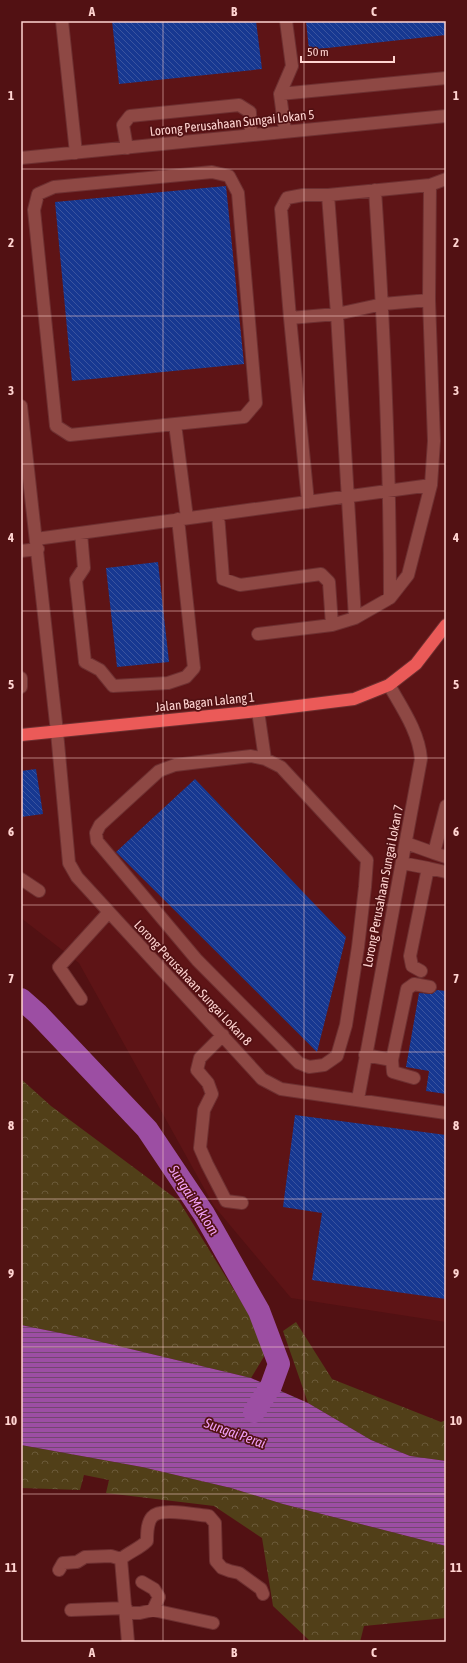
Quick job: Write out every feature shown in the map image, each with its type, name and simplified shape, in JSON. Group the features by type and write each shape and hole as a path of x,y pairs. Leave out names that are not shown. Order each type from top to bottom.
{"main road":[{"name":"Jalan Bagan Lalang 1","path":"21,735 258,711 354,699 389,685 416,664 446,625"}],"street":[{"path":"62,21 76,153"},
{"path":"285,131 280,94 292,66 286,21"},
{"path":"280,94 446,78"},
{"path":"127,148 124,125 130,116 138,115 239,105 250,112 251,135"},
{"name":"Lorong Perusahaan Sungai Lokan 5","path":"21,158 446,116"},
{"path":"212,172 230,176 238,193 256,402 244,417 175,424 70,436 56,426 34,210 38,194 54,187 212,172"},
{"path":"308,502 281,209 287,198 304,195 328,195 430,185 446,179"},
{"path":"258,634 332,625 355,618 390,598 408,575 431,485 434,441 429,300 430,185"},
{"path":"375,190 383,304 390,491 390,598"},
{"path":"328,195 337,314 355,618"},
{"path":"290,318 337,314 383,304 429,300"},
{"name":"Lorong Perusahaan Sungai Lokan 8","path":"21,406 57,732 69,863 76,877 262,1079 281,1089 446,1113"},
{"path":"81,533 84,568 76,580 85,662 100,670 113,686 168,683 186,677 194,668 175,424"},
{"path":"21,551 37,544 81,533 431,485"},
{"path":"218,514 223,579 240,585 321,574 329,582 332,625"},
{"path":"21,678 21,687"},
{"name":"Lorong Perusahaan Sungai Lokan 7","path":"358,1099 421,759 420,746 414,731 389,685"},
{"path":"258,711 265,758"},
{"path":"251,756 265,758 281,767 366,860 364,902 346,1025 337,1056 324,1065 309,1067 299,1063 197,960 97,841 96,833 100,825 159,771 175,765 194,762 251,756"},
{"path":"434,853 446,806"},
{"path":"406,843 446,856"},
{"path":"402,863 446,872"},
{"path":"421,971 412,966 410,956 428,868"},
{"path":"21,879 39,891"},
{"path":"81,999 59,968 109,912"},
{"path":"414,1078 393,1072 392,1060 407,989 414,984 430,987"},
{"path":"223,1035 200,1058 197,1070 208,1083 212,1094 204,1110 200,1148 226,1201 242,1203"},
{"path":"365,1055 392,1060"},
{"path":"121,1559 130,1551 141,1547 147,1541 148,1526 151,1518 156,1513 165,1512 209,1516 215,1523 216,1561 222,1568 239,1573 261,1589 263,1594"},
{"path":"59,1570 63,1564 77,1562 85,1557 111,1556 121,1559"},
{"path":"121,1559 128,1642"},
{"path":"142,1582 154,1589 159,1597 153,1610"},
{"path":"71,1610 126,1610 140,1613 153,1610 213,1623"}],"shaded area":[{"path":"21,21 446,21 446,1322 291,1298 214,1206 79,963 21,918"}],"green space":[{"path":"21,1079 51,1106 179,1201 255,1324 265,1355 251,1378 85,1338 21,1325"},
{"path":"296,1322 332,1379 441,1422 446,1420 446,1461 410,1456 371,1440 308,1403 283,1331"},
{"path":"21,1445 142,1467 231,1488 283,1504 446,1546 446,1618 364,1626 360,1642 311,1642 273,1606 262,1538 214,1506 106,1493 109,1480 84,1475 80,1490 21,1488"}],"water":[{"name":"Sungai Perai","path":"21,1325 85,1338 251,1378 308,1403 371,1440 410,1456 446,1461 446,1546 283,1504 231,1488 142,1467 21,1445"}],"building":[{"path":"112,21 256,21 262,69 119,84"},
{"path":"306,21 446,21 446,35 309,50"},
{"path":"226,186 244,364 72,381 55,202"},
{"path":"158,562 169,662 117,667 106,568"},
{"path":"36,769 43,814 21,817 21,771"},
{"path":"195,779 346,937 317,1052 116,852"},
{"path":"437,990 446,991 446,1094 426,1091 429,1071 406,1067 419,993 432,994"},
{"path":"295,1115 446,1135 446,1299 312,1280 322,1213 283,1207"}],"waterway":[{"name":"Sungai Maklom","path":"21,999 38,1014 147,1129 204,1214 259,1311 279,1364 271,1386 254,1412"}]}
